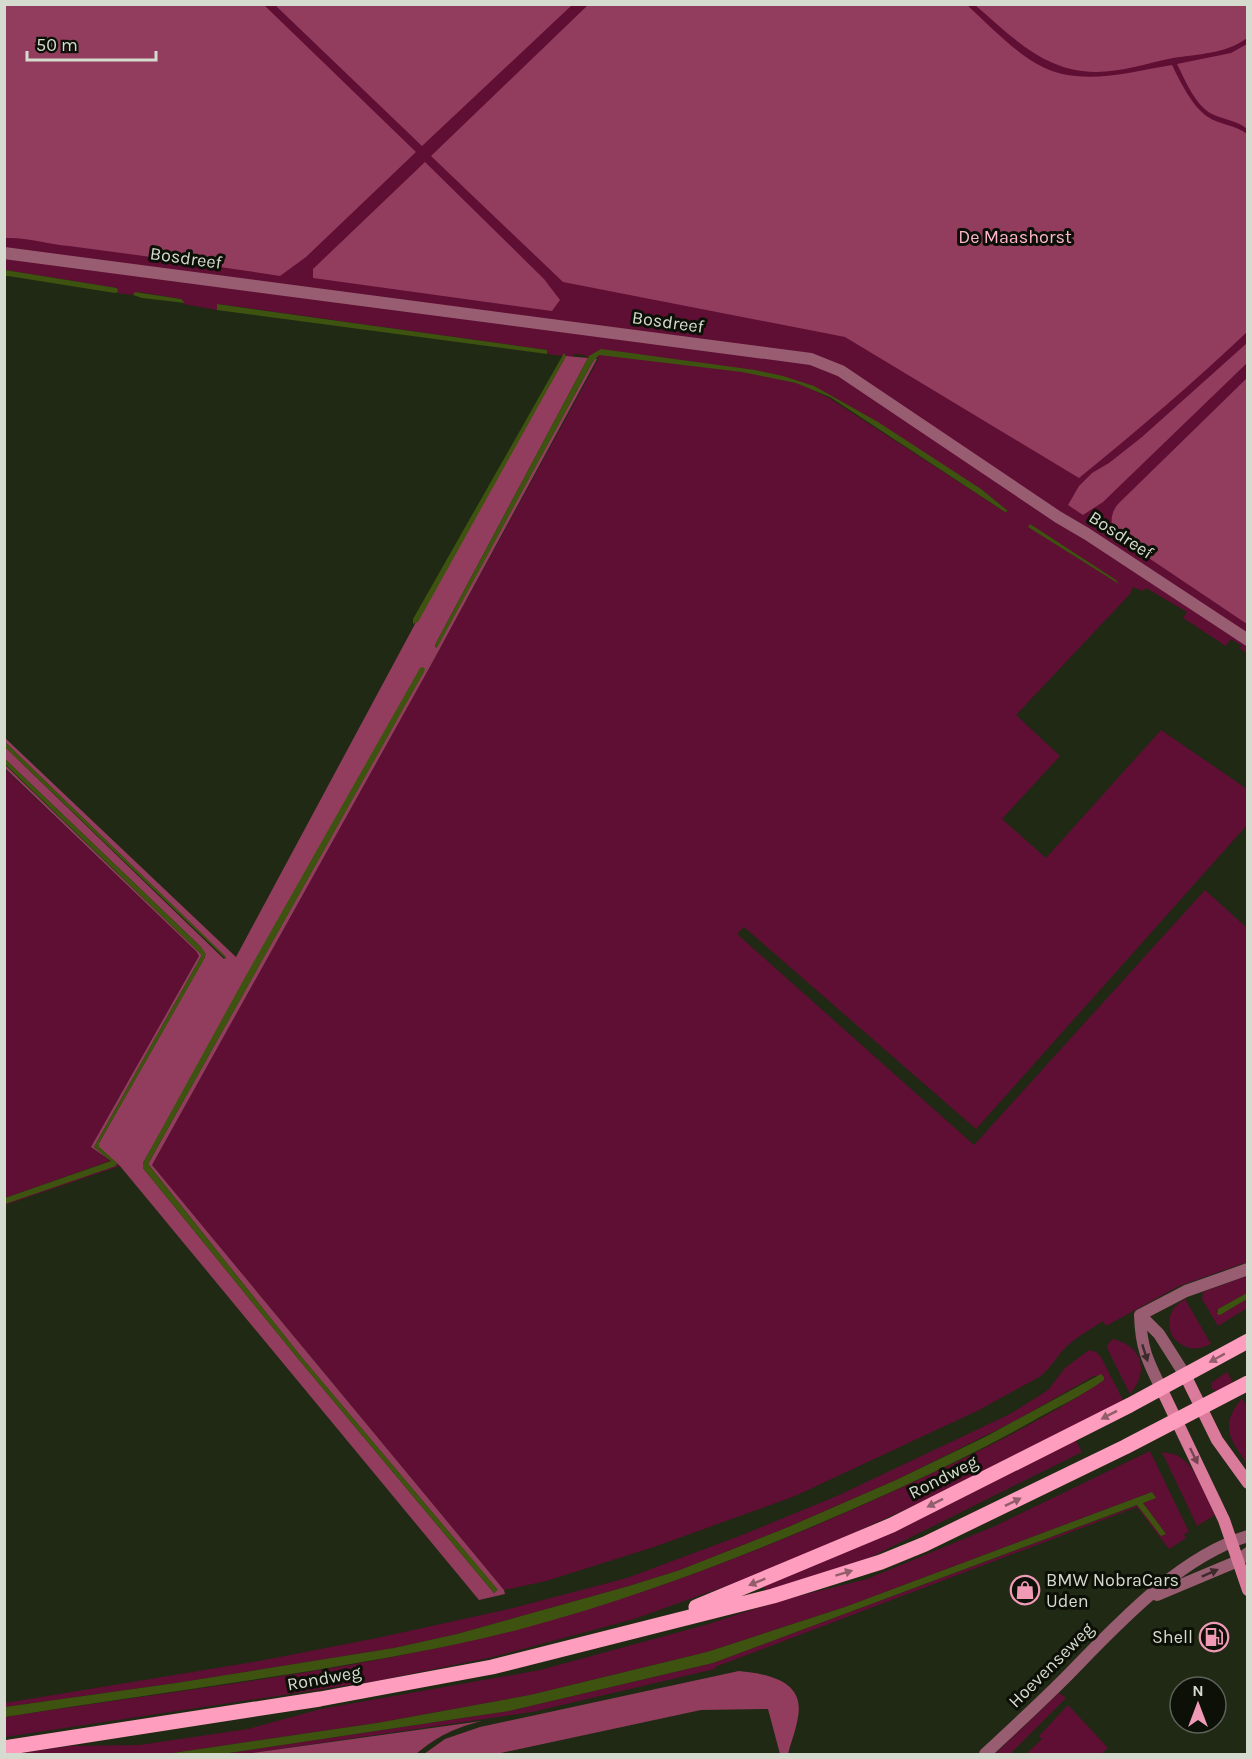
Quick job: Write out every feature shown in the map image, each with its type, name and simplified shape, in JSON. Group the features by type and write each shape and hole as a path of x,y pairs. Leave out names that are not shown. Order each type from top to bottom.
{"main road":[{"name":"Rondweg","path":"646,1627 892,1525 1161,1388 1248,1341"},
{"path":"1185,1375 1217,1440 1248,1483"},
{"name":"Rondweg","path":"4,1748 332,1697 492,1667 773,1596 881,1562 960,1528 1248,1383"},
{"path":"1161,1388 1218,1506 1232,1541 1243,1557 1248,1590"}],"street":[{"name":"Bosdreef","path":"4,253 811,360 841,371 1058,517 1248,640"},
{"path":"1140,1316 1186,1291 1248,1269"},
{"path":"1140,1316 1159,1334 1185,1375"},
{"path":"1140,1316 1141,1340 1149,1364 1161,1388"},
{"name":"Hoevenseweg","path":"986,1755 1124,1618 1171,1577 1232,1541 1248,1536"},
{"name":"Hoevenseweg","path":"1143,1602 1243,1557"}],"green space":[{"name":"De Maashorst","path":"589,4 967,5 1018,51 1037,64 1053,71 1086,77 1121,74 1172,65 1187,93 1202,113 1247,134 1247,332 1079,478 845,337 563,282 431,156"},
{"path":"4,5 264,5 416,152 306,257 280,276 5,238"},
{"name":"De Maashorst","path":"5,5 1247,5 1247,653 1239,648 1242,646 1231,639 1226,646 1183,618 1187,612 1146,588 1143,591 1133,587 1130,594 1016,715 1060,756 1002,819 1046,858 1161,730 1247,789 1247,825 976,1129 744,927 737,934 974,1145 1205,890 1247,928 1247,1262 1179,1286 1106,1326 1103,1321 1067,1346 1039,1377 979,1410 795,1496 654,1547 546,1581 504,1590 152,1165 599,358 589,356 585,358 586,355 574,354 572,357 547,354 547,350 218,304 217,310 183,304 181,299 139,292 133,295 117,293 117,288 5,270","holes":["813,390 820,391 939,463 1008,511 1005,512 829,398"]},
{"path":"275,5 572,5 422,146"},
{"path":"975,5 1247,5 1247,38 1230,47 1212,52 1115,71 1077,70 1044,59 1015,40"},
{"path":"1247,44 1247,129 1212,114 1200,105 1177,64 1231,53"},
{"path":"425,162 544,279 560,300 552,311 313,278 313,269"},
{"path":"1247,343 1247,363 1103,502 1083,515 1068,505 1079,486 1092,473 1109,463 1142,437"},
{"path":"566,356 588,358 435,645 436,648 592,363 597,359 432,663 152,1165 504,1590 505,1594 479,1600 120,1166 99,1147 99,1143 205,957 201,947 5,759 5,747 224,959 226,957 5,742 4,737 236,957 415,624","holes":["425,669 148,1164 303,1359 497,1589 494,1593 300,1361 143,1168 143,1163"]},
{"path":"1247,378 1247,624 1113,534 1112,514 1118,504"},
{"path":"4,764 202,955 94,1147 111,1161 91,1147 199,956 5,768"},
{"path":"4,768 199,956 91,1147 110,1161 5,1198"},
{"path":"117,1164 120,1166 4,1204"},
{"path":"1247,1276 1247,1293 1216,1312 1220,1315 1247,1299 1247,1308 1218,1326 1202,1299 1203,1292"},
{"path":"1185,1299 1211,1344 1200,1348 1190,1348 1180,1344 1172,1336 1169,1324 1171,1314 1176,1306"},
{"path":"1112,1339 1130,1347 1140,1360 1140,1377 1130,1394 1107,1346"},
{"path":"1089,1350 1101,1357 1124,1402 917,1504 782,1566 634,1619 493,1657 376,1681 5,1737 5,1717 278,1677 388,1658 498,1634 663,1585 823,1522 935,1472 1049,1414 1104,1380 1104,1376 1094,1376 1013,1422 896,1480 786,1528 680,1570 629,1586 457,1634 394,1648 176,1683 5,1707 5,1703 259,1661 377,1638 509,1609 627,1578 837,1496 1010,1414 1048,1390 1065,1368"},
{"path":"1227,1372 1233,1382 1217,1391 1212,1389 1211,1383"},
{"path":"1242,1398 1247,1407 1247,1464 1232,1440 1229,1425 1235,1408"},
{"path":"1075,1439 1082,1452 871,1557 767,1592 763,1586"},
{"path":"1150,1451 1189,1532 1184,1534 1186,1538 1169,1549 1137,1507 715,1667 715,1669 532,1712 245,1754 222,1754 509,1711 713,1663 1138,1505 1162,1536 1165,1533 1143,1503 1155,1498 1152,1492 845,1607 707,1652 530,1695 377,1723 166,1754 14,1754 70,1746 139,1745 248,1729 321,1709 540,1670 705,1625 786,1599 867,1579 995,1526"},
{"path":"1162,1452 1176,1455 1190,1466 1215,1515 1197,1526"},
{"path":"739,1671 761,1674 782,1681 796,1695 799,1705 798,1717 788,1754 780,1754 768,1709 701,1710 496,1754 424,1754 445,1739 480,1727"},
{"path":"1059,1693 1066,1698 1010,1754 995,1754"},
{"path":"1068,1705 1108,1748 1101,1754 1026,1754 1042,1739 1039,1736"},
{"path":"482,1721 447,1733 416,1754 245,1754"}],"shaded area":[{"path":"5,270 117,288 118,292 5,276"},
{"path":"135,292 181,299 185,303 142,298 133,295"},
{"path":"217,304 547,350 547,354 217,310"},
{"path":"601,349 755,370 814,386 878,422 981,489 1008,511 1005,512 830,397 796,383 742,372 599,355 592,363 437,648 435,645 589,356"},
{"path":"564,353 566,356 418,622 413,624 413,619"},
{"path":"1030,524 1116,580 1119,584 1028,527"},
{"path":"423,667 424,672 148,1164 303,1359 498,1590 494,1593 300,1361 143,1168 143,1163 249,970 420,668"},
{"path":"5,742 226,957 226,959 5,747"},
{"path":"5,759 206,954 99,1143 99,1147 117,1163 116,1166 5,1204 5,1198 111,1161 94,1147 202,955 5,764"},
{"path":"1247,1293 1247,1299 1220,1315 1217,1314 1218,1309"},
{"path":"1101,1374 1104,1380 1080,1395 922,1478 838,1516 704,1570 568,1616 521,1629 416,1652 310,1671 5,1717 5,1707 176,1683 394,1648 457,1634 629,1586 680,1570 786,1528 896,1480 985,1437"},
{"path":"1152,1492 1156,1498 1143,1503 1166,1534 1161,1536 1137,1505 713,1663 509,1711 222,1754 166,1754 377,1723 530,1695 707,1652 845,1607"}],"place":[{"name":"BMW NobraCars Uden","path":"1025,1590"},
{"name":"Shell","path":"1214,1637"}]}
